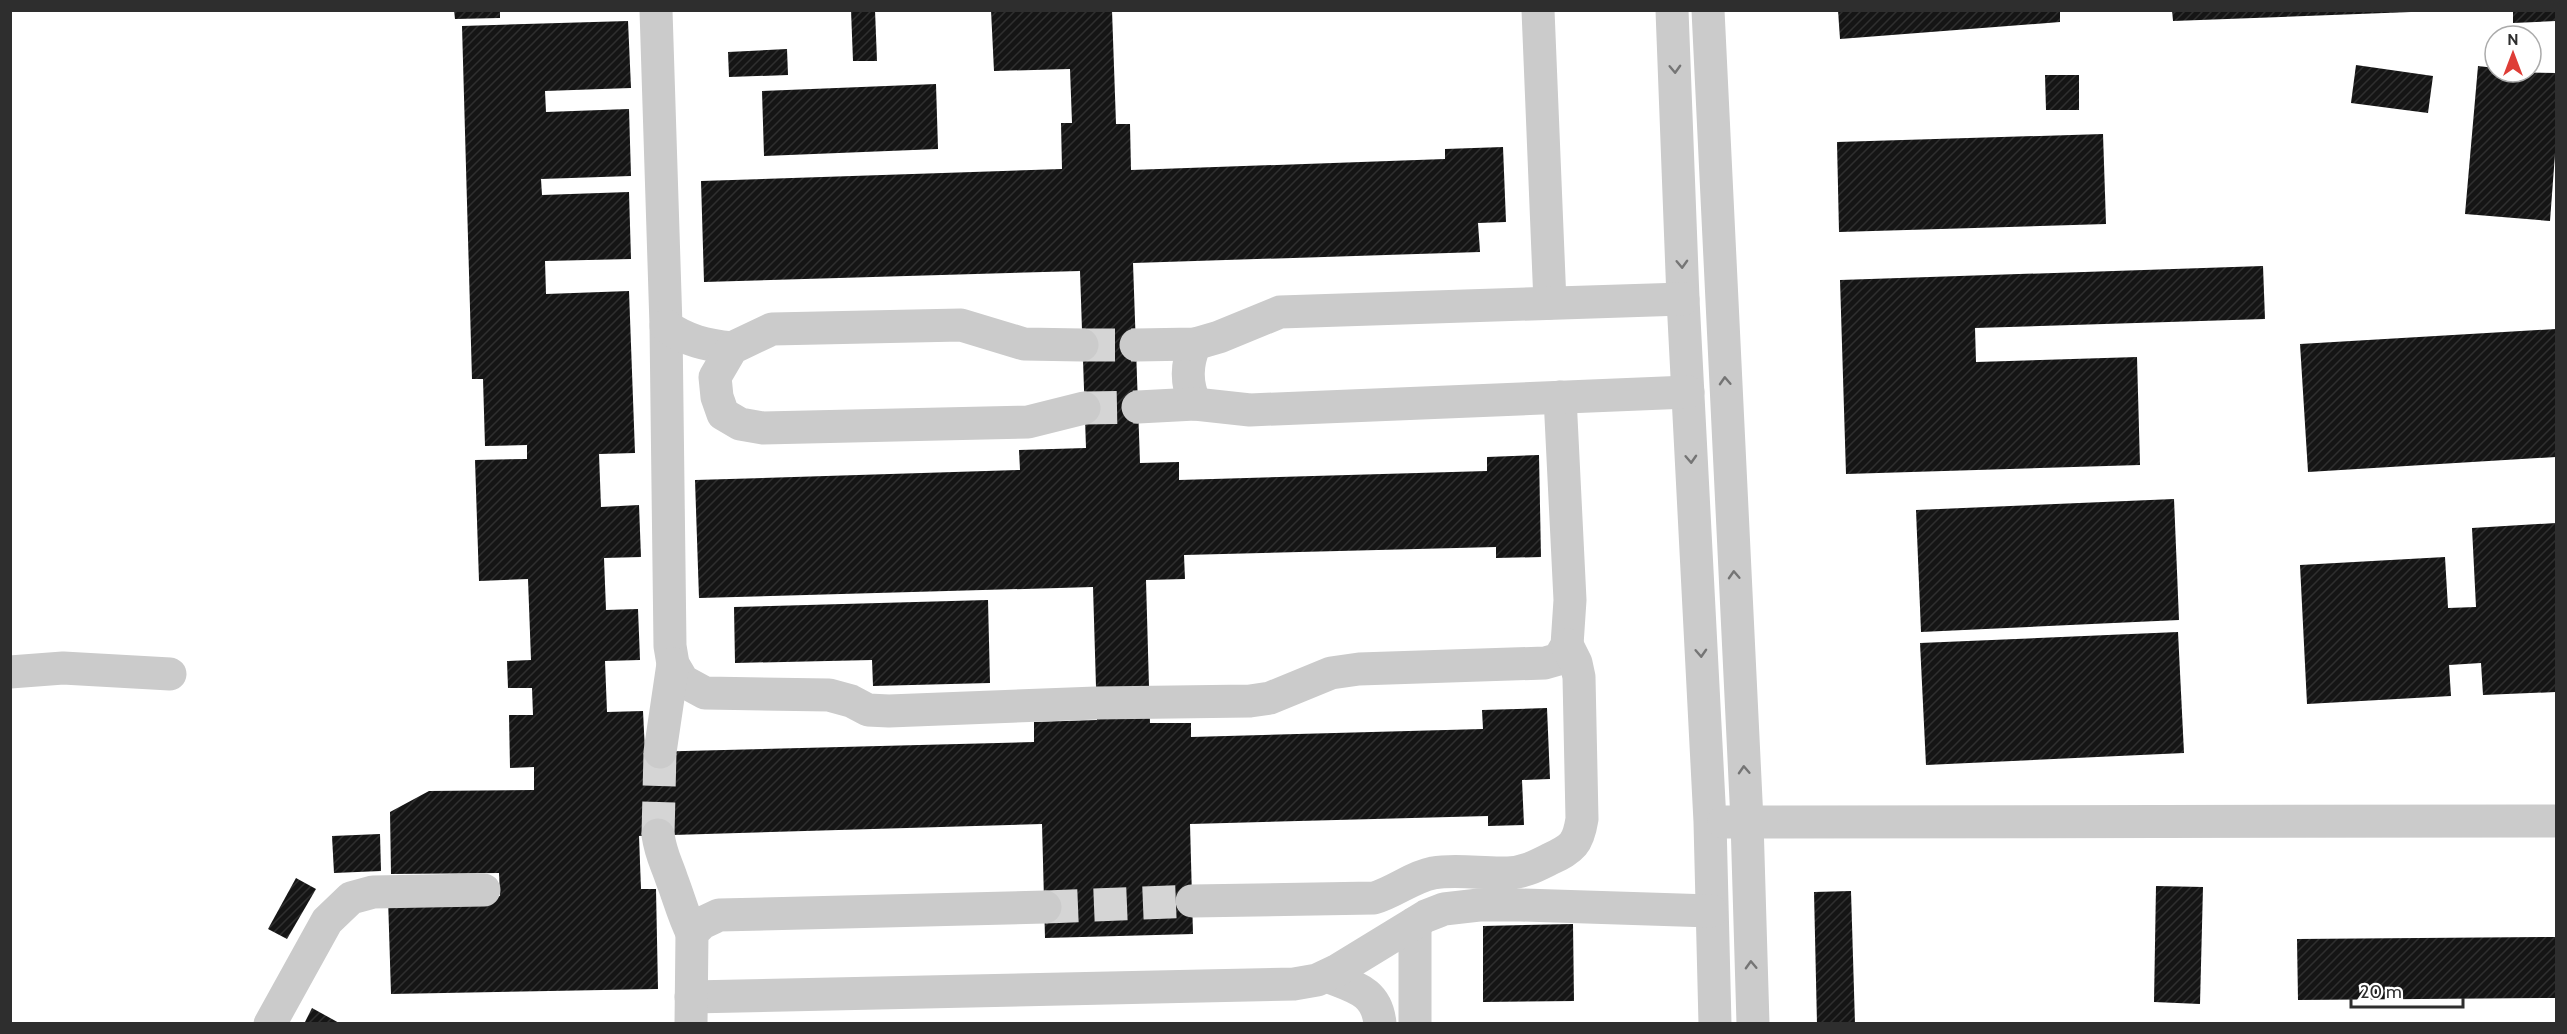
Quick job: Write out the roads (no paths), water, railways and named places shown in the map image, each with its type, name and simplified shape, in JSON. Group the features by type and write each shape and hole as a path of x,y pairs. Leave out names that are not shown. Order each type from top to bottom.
{"street":[{"path":"656,10 666,326 670,646 673,664 660,752"},
{"path":"1538,10 1550,303"},
{"path":"1672,10 1683,299 1710,822 1715,1023"},
{"path":"1708,10 1747,821 1754,1023"},
{"path":"1136,345 1195,344 1219,337 1280,312 1683,299"},
{"path":"666,326 684,339 704,345 732,348 772,329 961,325 1024,344 1082,345"},
{"path":"1195,344 1189,359 1188,370 1188,387 1195,404"},
{"path":"732,348 715,377 717,397 723,414 740,424 763,428 1028,422 1084,408"},
{"path":"1138,407 1195,404 1250,410 1688,392"},
{"path":"673,664 683,681 705,693 829,695 851,701 868,710 889,711 1096,703 1250,701 1270,698 1330,673 1359,669 1545,663 1559,659 1567,645 1570,600 1560,397"},
{"path":"1192,901 1374,898 1388,894 1428,874 1442,871 1509,873 1528,869 1565,852 1579,838 1582,819 1579,677 1576,663 1567,645"},
{"path":"10,672 63,668 170,674"},
{"path":"1710,822 2556,821"},
{"path":"658,835 661,854 671,875 682,914 692,933 691,1010 1294,984 1327,976 1415,923 1444,909 1479,905 1712,911"},
{"path":"270,1023 327,921 351,898 373,892 484,890"},
{"path":"692,933 702,922 719,915 1045,907"},
{"path":"1415,923 1415,1023"},
{"path":"1327,976 1364,992 1372,998 1380,1023"}],"tunnel":[{"path":"1082,345 1136,345"},
{"path":"1084,408 1138,407"},
{"path":"658,835 660,752"},
{"path":"1045,907 1192,901"}]}
